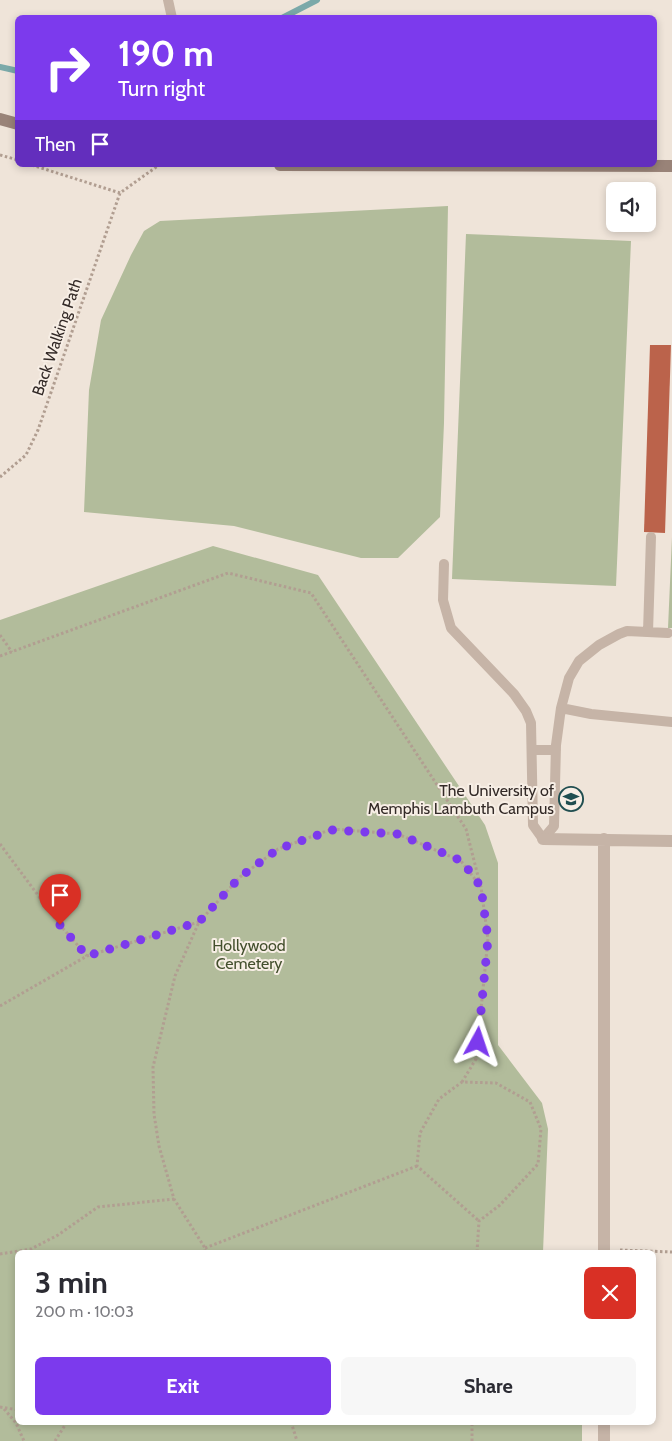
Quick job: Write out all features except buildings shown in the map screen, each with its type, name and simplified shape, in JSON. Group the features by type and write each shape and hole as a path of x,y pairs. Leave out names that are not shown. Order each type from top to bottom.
{"street":[{"path":"0,119 15,123"},
{"path":"657,166 672,166"},
{"path":"542,840 672,841"},
{"path":"604,840 604,1250"},
{"path":"604,1425 604,1441"}],"lane":[{"path":"168,0 171,15"},
{"path":"648,632 651,536"},
{"path":"444,564 443,600 451,628 514,694 526,711 531,723 533,825 542,840 554,826 556,750 561,708 569,678 579,661 599,646 627,631 668,633"},
{"path":"561,708 592,714 672,722"},
{"path":"532,750 556,750"}],"path":[{"path":"0,155 15,159"},
{"path":"38,167 120,193 156,167"},
{"name":"Back Walking Path","path":"0,477 26,454 38,430 120,193"},
{"path":"0,656 228,574 311,593 466,829 481,887 488,939 476,1059 462,1082 440,1099 420,1133 416,1166"},
{"path":"0,635 12,652"},
{"path":"416,1166 205,1250 174,1199 159,1146 155,1122 153,1067 175,976 199,922 240,877 278,849 332,830 398,834 462,861 481,887"},
{"path":"0,844 60,925 87,956"},
{"path":"0,1006 87,956 199,922"},
{"path":"462,1082 496,1083 522,1097 530,1102 541,1129 538,1164 500,1205 479,1221 477,1250"},
{"path":"416,1166 479,1221"},
{"path":"25,1250 31,1249 58,1235 98,1207 174,1199"},
{"path":"0,1254 15,1252"},
{"path":"656,1252 672,1252"},
{"path":"2,1408 15,1410"},
{"path":"2,1408 15,1422"},
{"path":"17,1425 24,1441"},
{"path":"55,1441 65,1425"},
{"path":"292,1425 296,1441"},
{"path":"472,1425 472,1441"}],"green space":[{"path":"448,206 444,423 440,517 398,558 361,558 234,526 84,512 89,390 101,320 144,231 160,221"},
{"path":"466,234 631,241 616,586 452,579"},
{"path":"672,537 672,628 668,628"},
{"name":"Hollywood Cemetery","path":"213,546 318,575 485,825 498,863 498,1045 542,1103 548,1129 543,1250 15,1250 15,1425 582,1425 582,1441 0,1441 0,620"}],"waterway":[{"path":"288,15 317,0"},
{"path":"0,67 15,70"}],"place":[{"name":"The University of Memphis Lambuth Campus","path":"571,799"}],"route":[{"path":"60,925 87,956 199,922 240,877 278,849 332,830 398,834 462,861 481,887 488,939 478,1042"}]}
